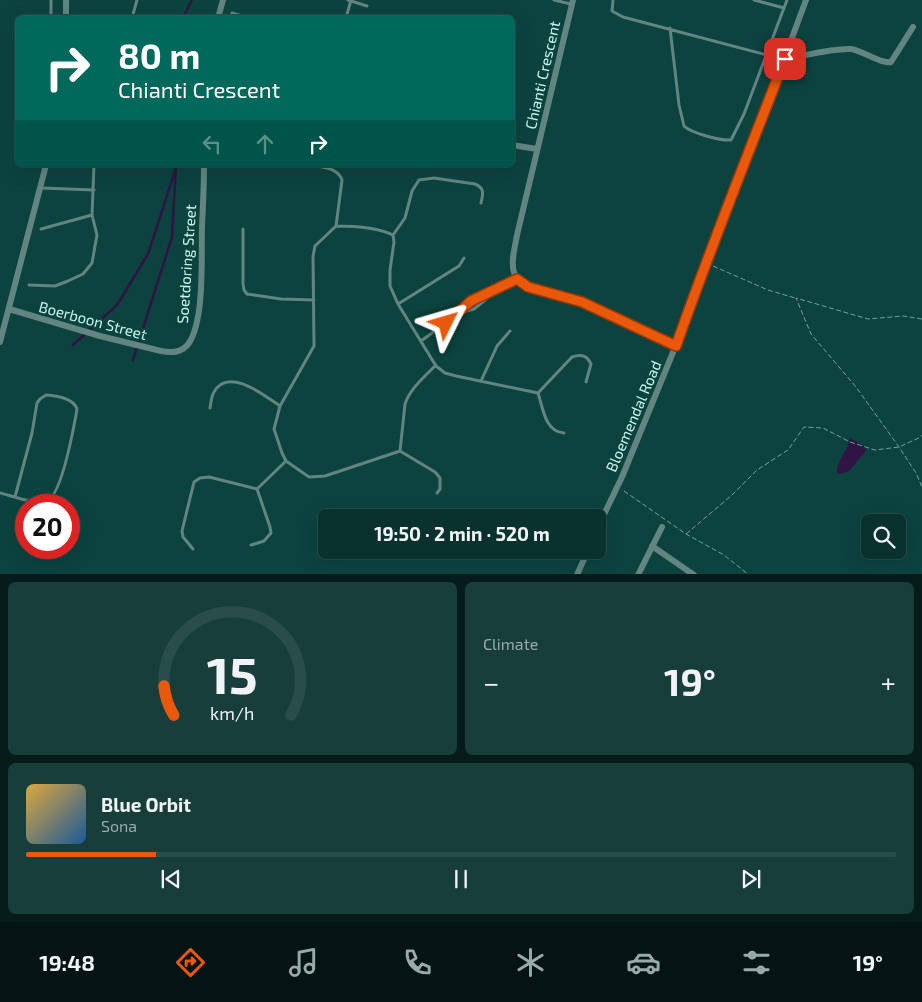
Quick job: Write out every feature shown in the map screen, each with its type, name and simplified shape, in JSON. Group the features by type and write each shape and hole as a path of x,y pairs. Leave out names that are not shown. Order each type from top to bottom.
{"street":[{"path":"66,0 66,15"},
{"path":"219,15 223,0"},
{"name":"Bloemendal Road","path":"606,510 676,346 806,0"},
{"name":"Chianti Crescent","path":"517,279 513,266 513,256 573,2"},
{"path":"785,59 848,49 862,52 885,63 891,62 913,27"},
{"path":"515,146 537,150"},
{"path":"0,342 45,167"},
{"name":"Soetdoring Street","path":"171,353 183,350 188,343 197,320 202,260 204,167"},
{"path":"517,279 528,287 582,302 676,346"},
{"name":"Boerboon Street","path":"9,309 100,336 171,353"},
{"path":"638,574 662,527"},
{"path":"652,546 694,574"},
{"path":"577,574 584,559"}],"lane":[{"path":"50,15 51,0"},
{"path":"133,15 137,0"},
{"path":"347,15 350,0 366,6"},
{"path":"554,0 573,2"},
{"path":"613,0 612,9 623,17 767,55"},
{"path":"754,0 784,8"},
{"path":"670,28 679,105 684,126 692,131 721,140 731,140 735,135 787,0"},
{"path":"232,13 239,15"},
{"path":"29,285 55,286 75,278 88,268 93,258 97,235 92,215 94,167"},
{"path":"320,167 338,172 342,180 336,226 317,243 313,251 314,346 280,406 274,429 282,453 286,461 303,474 315,477 325,476 400,451 435,472 440,478 440,489 437,493"},
{"path":"392,235 403,223 412,191 419,180 434,178 475,184 483,190 482,203"},
{"path":"40,188 94,190"},
{"path":"41,229 92,215"},
{"path":"336,226 380,230 392,235"},
{"path":"243,229 243,284 244,290 248,294 280,299 314,300"},
{"path":"392,235 394,242 389,279 390,286 398,304 436,366 450,374 538,393"},
{"path":"398,304 459,266 464,258"},
{"path":"420,341 458,314 471,301 517,279"},
{"path":"458,314 474,309 498,289"},
{"path":"481,382 497,346 510,331"},
{"path":"538,393 576,355 586,357 591,364 586,382"},
{"path":"400,451 407,398 436,366"},
{"path":"210,408 213,393 218,386 227,383 238,383 251,387 280,406"},
{"path":"538,393 548,424 555,431 564,433"},
{"path":"0,493 15,497 34,501 48,501 56,492 76,415 77,409 72,402 46,395 37,403 32,433 15,497"},
{"path":"257,489 286,461"},
{"path":"193,549 183,537 182,531 194,482 197,479 209,477 257,489"},
{"path":"251,545 264,541 271,533 257,489"}],"path":[{"path":"706,262 768,290 868,319 903,316 922,319"},
{"path":"796,298 811,334 856,387 899,447 916,473 922,487"},
{"path":"686,534 732,495 757,470 788,450 804,428 823,428 850,442 875,450 899,447 922,435"},
{"path":"617,486 686,534 724,555 749,574"}],"shaded area":[{"path":"850,438 864,446 866,451 849,471 839,474 837,472 838,467"}],"waterway":[{"path":"184,15 192,0"},
{"path":"133,360 172,237 176,167"},
{"path":"73,345 117,305 148,254 175,171"}],"route":[{"path":"446,323 471,301 517,279 528,287 582,302 676,346 715,238 785,59"}]}
